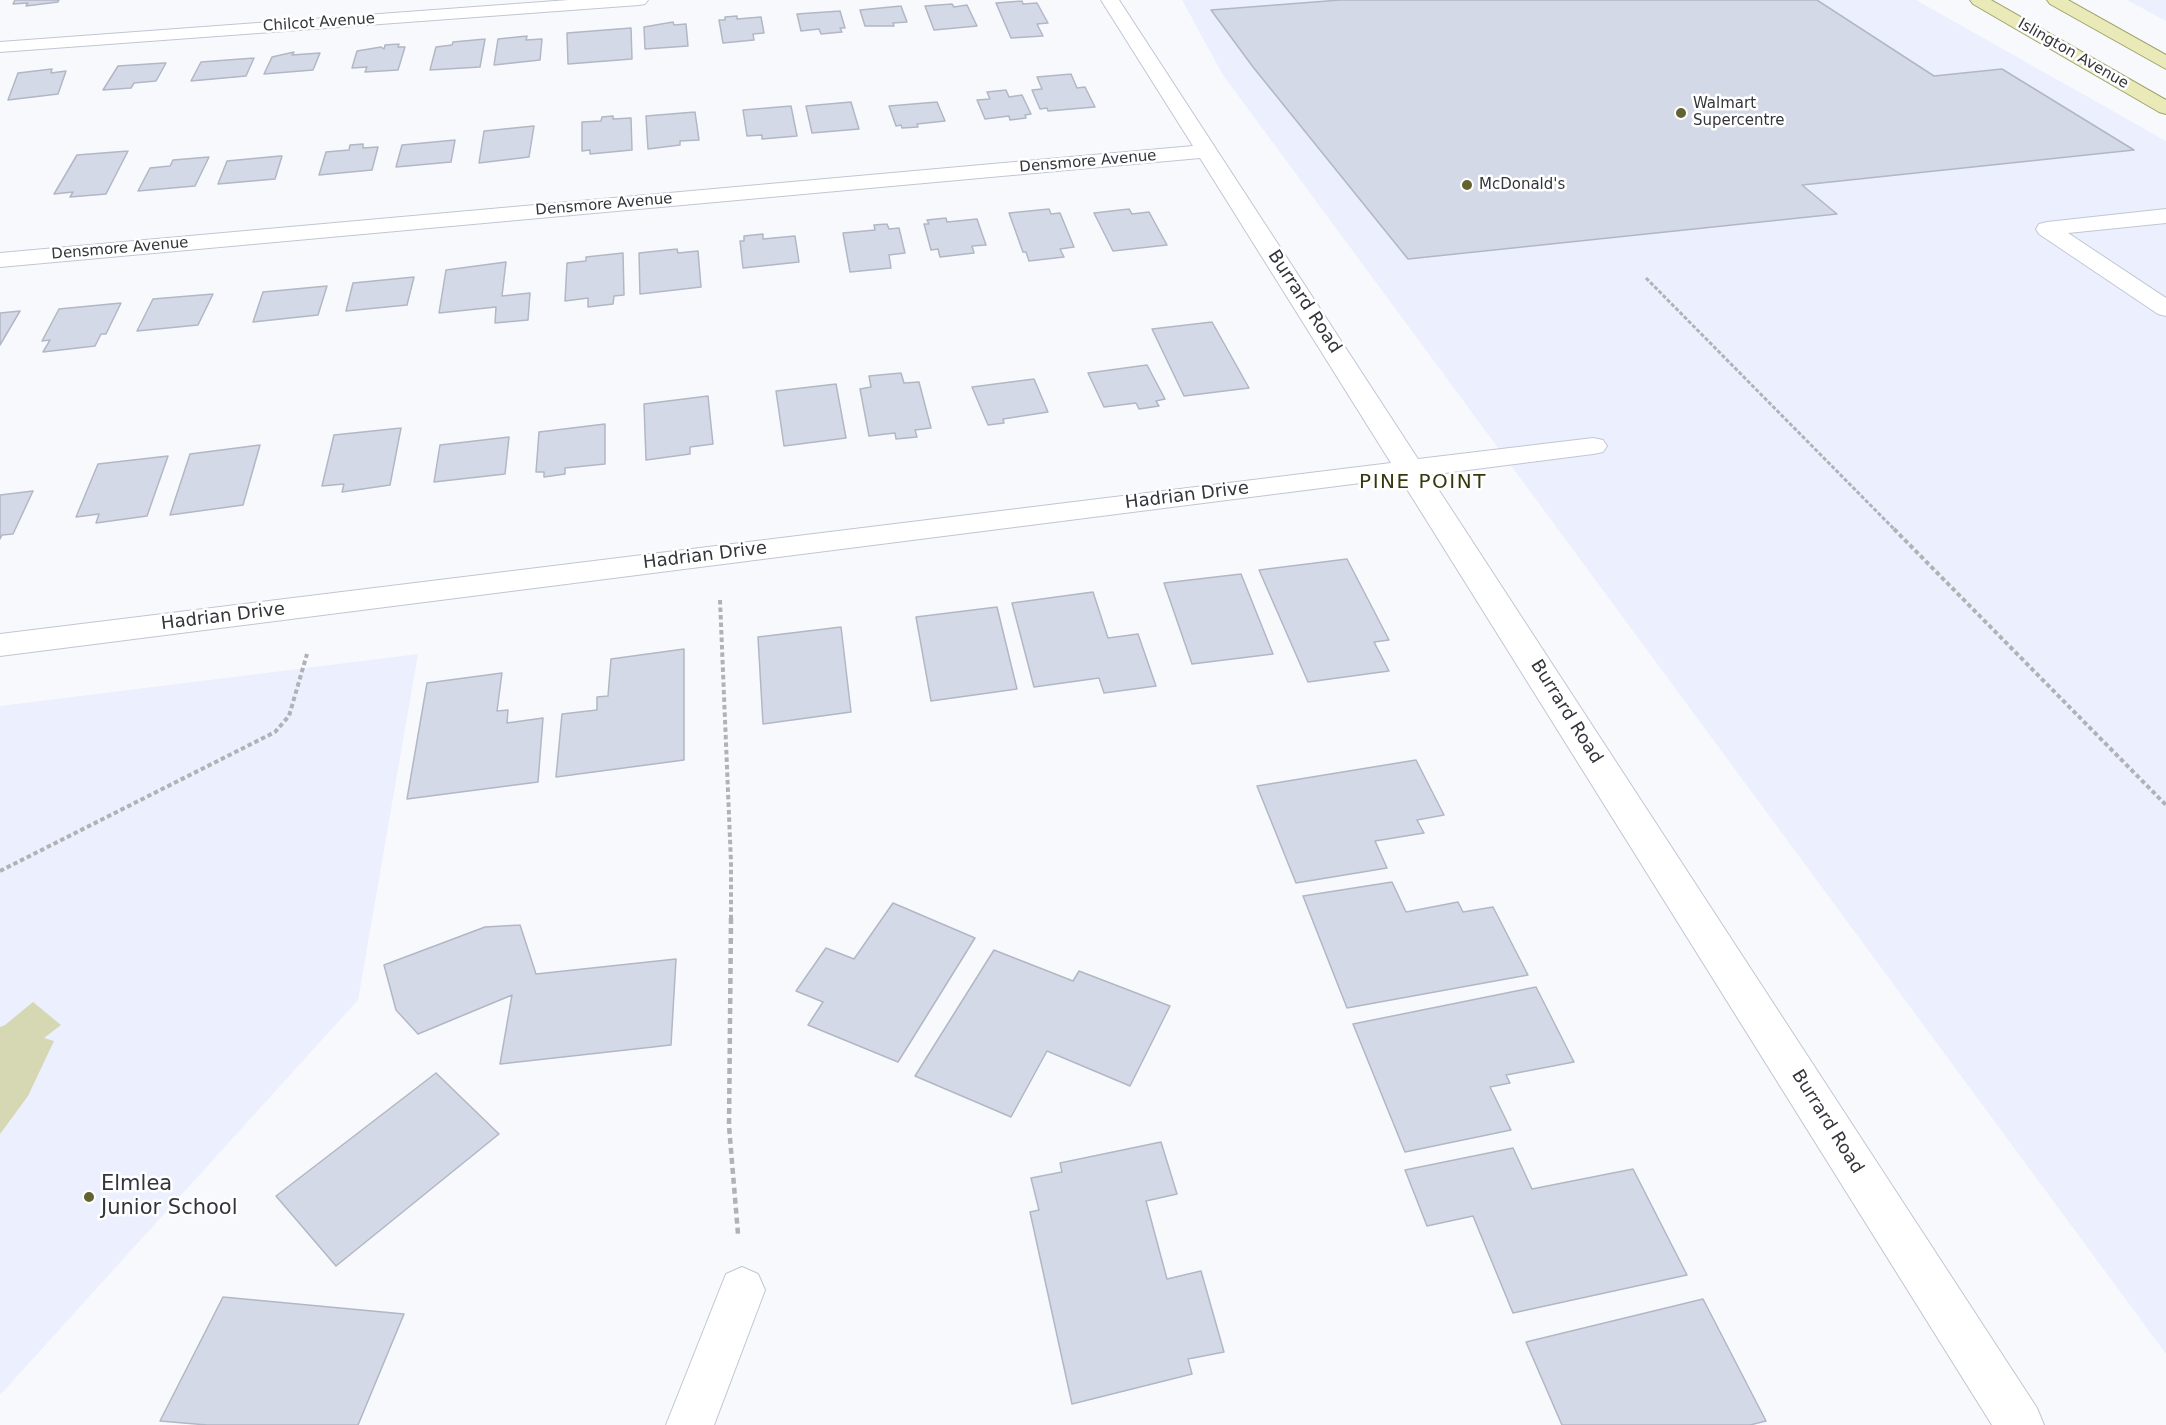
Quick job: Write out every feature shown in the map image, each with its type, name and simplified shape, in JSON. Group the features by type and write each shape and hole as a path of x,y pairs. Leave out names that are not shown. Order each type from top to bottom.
{"main road":[{"name":"Islington Avenue","path":"1979,0 2166,108"},
{"path":"2056,0 2166,63"}],"street":[{"name":"Chilcot Avenue","path":"0,47 639,0"},
{"name":"Burrard Road","path":"1110,0 2020,1425"},
{"name":"Densmore Avenue","path":"0,260 1207,151"},
{"path":"2166,216 2047,229 2166,309"},
{"name":"Hadrian Drive","path":"0,645 1593,446"},
{"path":"690,1425 742,1290"}],"path":[{"path":"1646,278 2166,805"},
{"path":"718,554 731,863 729,1126 742,1290"},
{"path":"0,871 275,732 289,716 322,605"}],"shaded area":[{"path":"1182,0 1916,0 2166,141 2166,1354 1223,75"},
{"path":"2127,0 2166,0 2166,21"},
{"name":"Elmlea Junior School","path":"418,654 358,1000 0,1395 0,706"}],"green space":[{"path":"33,1002 61,1025 44,1038 54,1041 28,1096 0,1134 0,1027"}],"building":[{"path":"15,0 59,0 26,6 28,3 13,4"},
{"name":"Walmart Supercentre","path":"1340,0 1817,0 1934,76 2002,69 2134,150 1802,185 1837,214 1408,259 1253,67 1211,10"},
{"path":"1022,1 1023,4 1037,3 1048,23 1037,24 1043,36 1011,38 996,3"},
{"path":"952,4 954,7 967,5 977,26 934,30 925,6"},
{"path":"901,6 907,22 893,23 894,26 865,26 860,10"},
{"path":"840,11 845,28 840,28 842,32 821,34 819,29 801,31 797,14"},
{"path":"737,16 737,19 761,17 764,33 753,34 754,40 723,43 719,20"},
{"path":"673,22 674,25 686,24 688,46 645,49 644,27"},
{"path":"631,28 632,59 568,64 567,33"},
{"path":"527,36 526,40 542,39 540,60 494,65 498,39"},
{"path":"485,39 480,67 430,70 436,47 452,45 453,42"},
{"path":"399,44 398,47 405,47 398,70 365,72 367,67 352,68 357,51 381,47 384,49 385,45"},
{"path":"294,52 292,55 320,53 313,70 264,74 272,57"},
{"path":"254,58 246,76 191,81 201,62"},
{"path":"166,63 156,81 134,83 131,88 103,90 118,66"},
{"path":"52,69 51,73 66,71 58,94 8,100 18,73"},
{"path":"1071,74 1077,88 1085,87 1095,107 1048,111 1047,108 1040,109 1032,90 1042,89 1037,77"},
{"path":"1006,90 1009,97 1022,95 1031,114 1025,115 1026,118 1010,120 1009,116 985,119 977,100 990,99 987,92"},
{"path":"851,102 859,129 812,133 806,106"},
{"path":"937,102 945,121 917,124 918,127 896,126 889,106"},
{"path":"791,106 797,136 762,139 762,135 747,136 743,110"},
{"path":"695,112 699,140 680,141 680,145 648,149 646,116"},
{"path":"613,116 613,119 631,118 632,150 590,154 590,150 582,151 582,122 601,121 602,117"},
{"path":"534,126 529,157 479,163 484,131"},
{"path":"455,140 451,162 396,167 402,145"},
{"path":"363,144 363,148 378,147 372,170 319,175 326,152 349,150 350,145"},
{"path":"128,151 106,194 70,197 73,192 54,194 77,155"},
{"path":"282,156 275,179 218,184 227,161"},
{"path":"209,157 195,186 138,191 150,168 170,166 173,160"},
{"path":"1049,209 1051,214 1060,213 1074,247 1060,249 1064,257 1029,261 1026,252 1023,252 1009,213"},
{"path":"1129,209 1132,214 1149,212 1167,245 1113,251 1094,213"},
{"path":"946,218 947,222 977,219 986,245 972,246 974,253 940,257 938,249 931,250 924,224 929,224 927,220"},
{"path":"887,224 889,229 899,228 905,253 889,255 891,268 850,272 843,233 875,230 874,225"},
{"path":"763,234 763,239 795,236 799,262 743,268 740,241 744,241 744,236"},
{"path":"677,249 678,253 698,251 701,287 640,294 639,253"},
{"path":"623,253 624,295 614,296 613,304 588,307 588,298 565,301 567,263 586,261 586,257"},
{"path":"506,262 502,296 530,293 528,320 495,323 496,307 439,313 446,270"},
{"path":"414,277 407,305 346,311 353,283"},
{"path":"327,286 318,315 253,322 263,292"},
{"path":"213,294 198,325 137,331 153,299"},
{"path":"121,303 106,334 101,334 95,346 43,352 50,340 42,341 59,309"},
{"path":"20,311 0,345 0,313"},
{"path":"1212,322 1249,388 1184,396 1152,329"},
{"path":"1147,365 1165,399 1156,401 1159,406 1139,409 1136,403 1104,407 1088,373"},
{"path":"901,373 904,383 919,382 931,428 915,430 917,437 896,439 895,433 869,436 860,389 871,387 869,376"},
{"path":"1034,379 1048,412 1003,419 1004,423 988,425 972,387"},
{"path":"836,384 846,438 784,446 776,391"},
{"path":"708,396 713,444 690,447 690,454 646,460 644,404"},
{"path":"605,424 605,464 565,468 565,474 544,477 544,472 536,472 539,432"},
{"path":"401,428 390,485 342,492 344,484 322,486 334,435"},
{"path":"509,437 505,474 434,482 440,445"},
{"path":"260,445 243,505 170,515 190,454"},
{"path":"168,456 147,516 96,523 99,514 76,517 98,464"},
{"path":"33,491 13,534 2,535 0,539 0,495"},
{"path":"1347,559 1389,640 1374,642 1389,671 1308,682 1259,570"},
{"path":"1241,574 1273,654 1192,664 1164,583"},
{"path":"1093,592 1108,638 1138,634 1156,686 1104,693 1099,678 1034,687 1012,603"},
{"path":"997,607 1017,689 931,701 916,617"},
{"path":"841,627 851,712 763,724 758,637"},
{"path":"684,649 684,760 556,777 562,714 597,710 597,697 608,696 611,659"},
{"path":"502,673 497,711 508,710 507,723 543,718 538,782 407,799 427,683"},
{"path":"1416,760 1444,815 1417,820 1424,833 1375,841 1387,868 1296,883 1257,786"},
{"path":"1392,882 1406,912 1458,902 1463,912 1493,907 1528,975 1347,1008 1303,896"},
{"path":"893,903 975,938 898,1062 808,1025 823,1002 796,991 826,948 854,959"},
{"path":"520,925 536,974 676,959 671,1045 500,1064 512,995 418,1034 396,1010 384,965 485,927"},
{"path":"994,950 1073,981 1079,971 1170,1006 1130,1086 1047,1051 1011,1117 915,1076"},
{"path":"1536,987 1574,1062 1506,1075 1510,1083 1490,1087 1511,1130 1405,1152 1353,1024"},
{"path":"436,1073 499,1134 336,1266 276,1196"},
{"path":"1161,1142 1177,1194 1146,1201 1167,1279 1201,1271 1224,1352 1188,1359 1192,1374 1072,1404 1030,1212 1039,1210 1031,1178 1062,1172 1060,1163"},
{"path":"1513,1148 1532,1189 1633,1169 1687,1275 1513,1313 1473,1216 1427,1226 1405,1170"},
{"path":"223,1297 404,1314 358,1425 207,1425 160,1421"},
{"path":"1703,1299 1766,1421 1750,1425 1562,1425 1526,1342"}],"place":[{"name":"Walmart Supercentre","path":"1681,113"},
{"name":"McDonald's","path":"1467,185"},
{"name":"Elmlea Junior School","path":"89,1197"}],"district":[{"name":"PINE POINT","path":"1423,483"}]}
